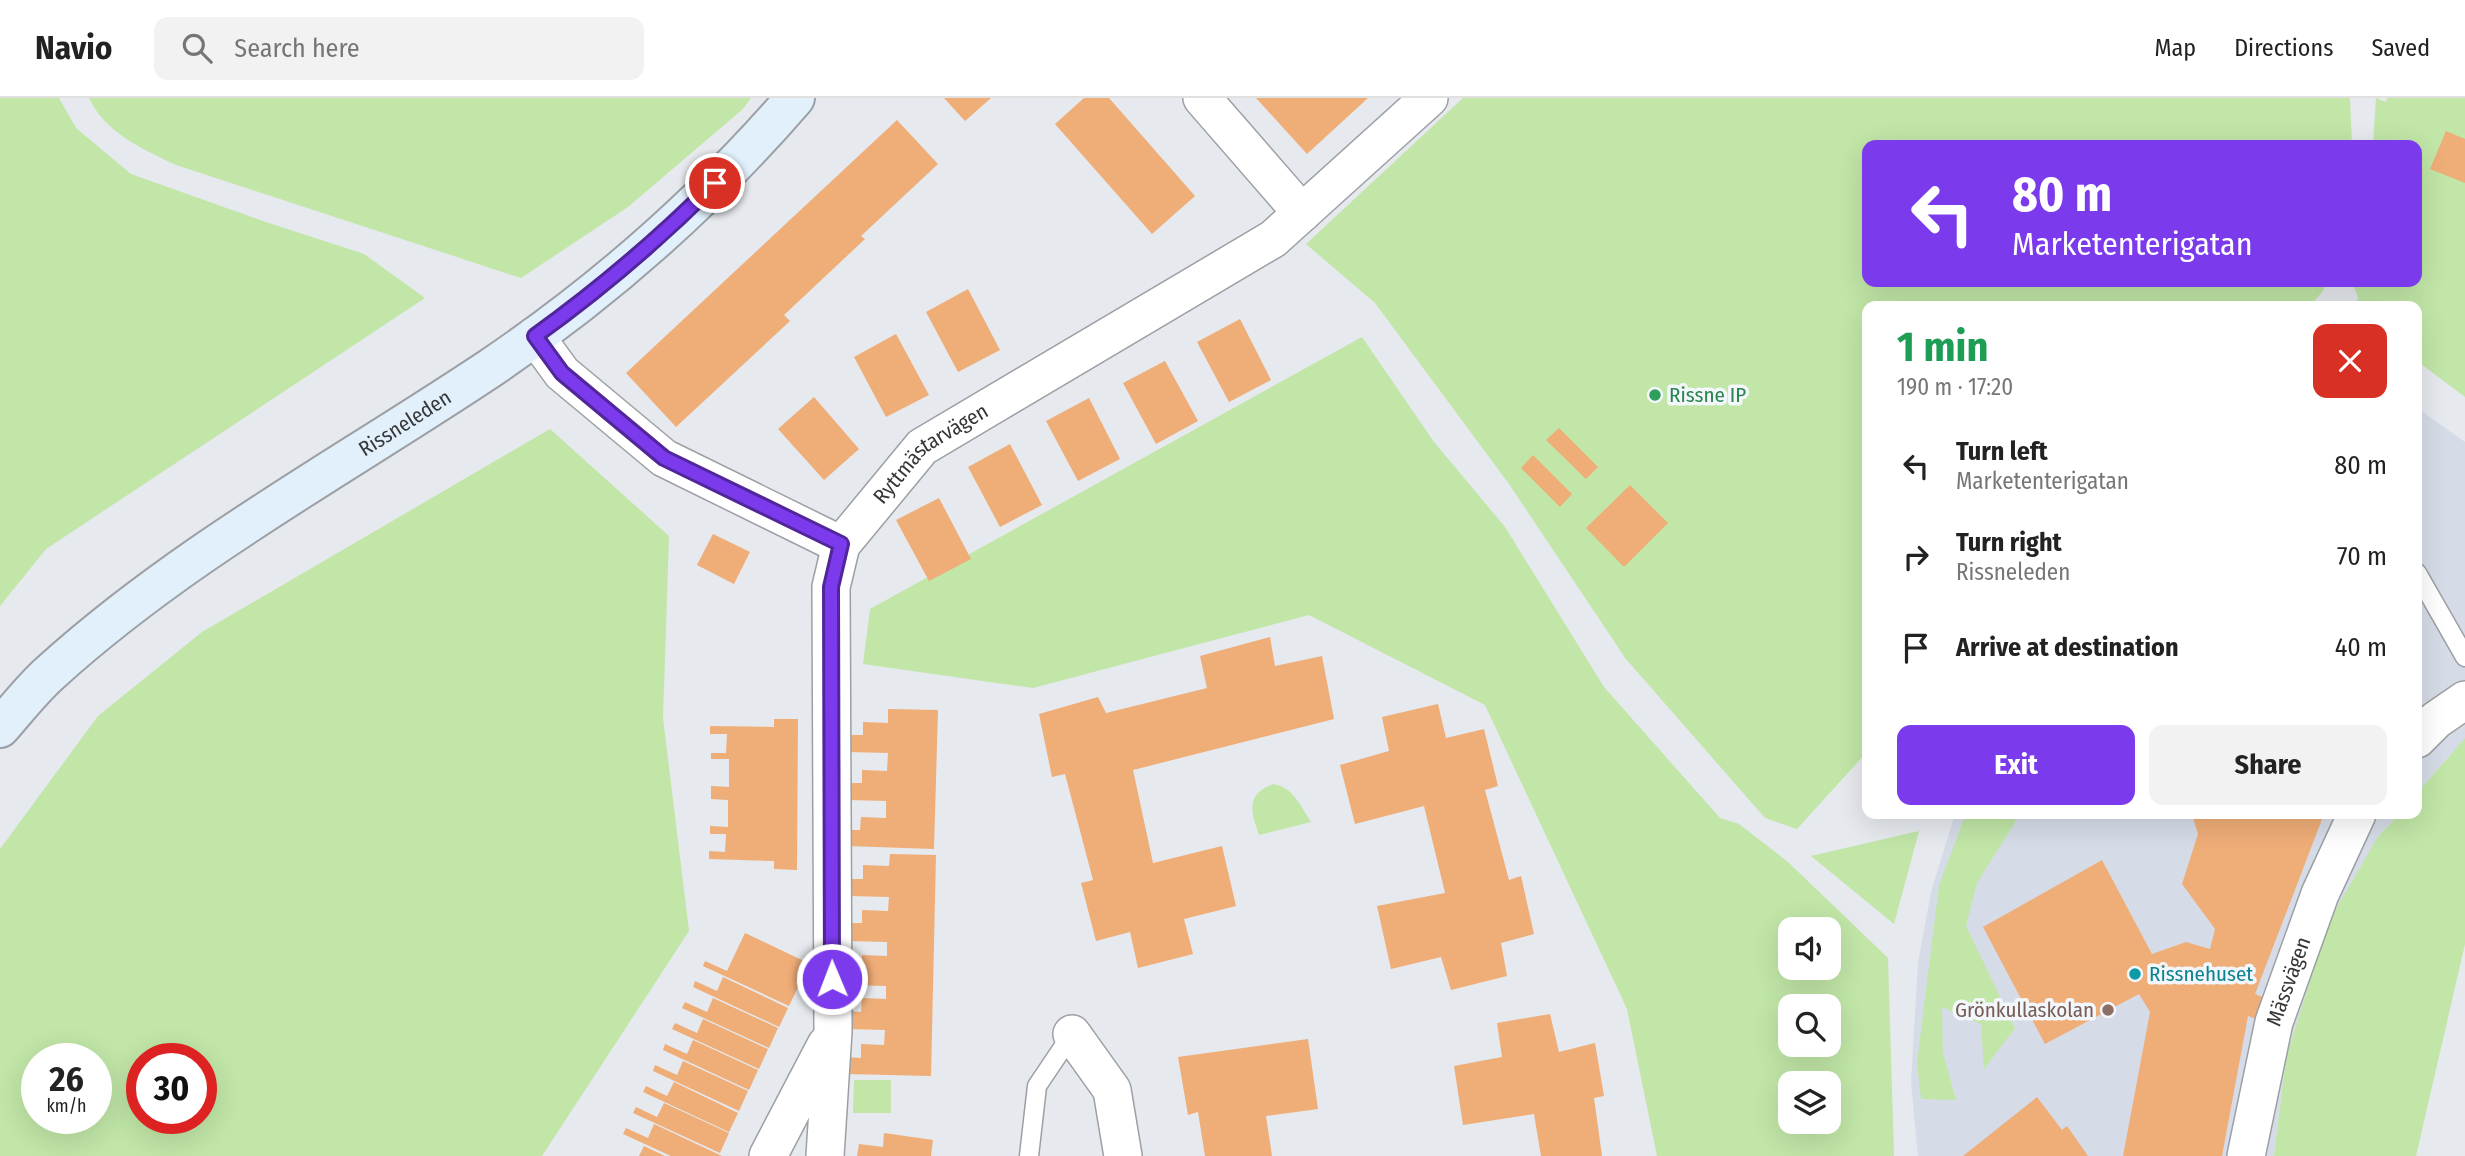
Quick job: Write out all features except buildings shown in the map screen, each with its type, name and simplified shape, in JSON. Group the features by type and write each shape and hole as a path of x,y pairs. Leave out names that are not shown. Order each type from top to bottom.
{"street":[{"name":"Rissneleden","path":"0,728 48,674 151,590 535,336 595,293 682,216 763,135 795,98"},
{"path":"1202,98 1302,213"},
{"name":"Ryttmästarvägen","path":"825,1156 833,1031 831,587 841,544 922,447 1273,239 1429,98"},
{"path":"535,336 562,373 664,458 841,544"},
{"path":"2422,734 2436,720 2465,700"},
{"name":"Mässvägen","path":"2246,1156 2274,1022 2320,894 2355,819"},
{"name":"Ryttmästarvägen","path":"768,1156 833,1031"},
{"path":"1072,1034 1112,1090 1122,1156"}],"lane":[{"path":"2422,582 2465,657"},
{"path":"1029,1156 1037,1086 1072,1034"}],"shaded area":[{"path":"2422,412 2465,442 2465,738 2422,787"},
{"name":"Grönkullaskolan","path":"1953,819 2394,819 2377,838 2286,1058 2274,1156 1918,1156 1911,1083 1918,963 1931,892"}],"green space":[{"path":"0,98 59,98 76,128 131,174 364,254 425,298 46,549 0,606"},
{"path":"89,98 751,98 743,109 628,207 521,278 176,165 126,139 105,121"},
{"name":"Rissne IP","path":"1463,98 2350,98 2352,140 1862,140 1862,287 2324,287 2314,301 1862,301 1862,758 1797,829 1765,818 1626,659 1509,484 1375,303 1306,244"},
{"path":"2376,98 2386,102 2387,98 2465,98 2465,397 2422,365 2422,301 2357,301 2354,287 2422,287 2422,140 2373,140"},
{"path":"1362,337 1434,442 1505,527 1604,687 1720,818 1739,824 1788,862 1888,958 1894,1156 1657,1156 1627,1009 1485,705 1309,615 1033,688 863,664 870,609"},
{"path":"550,429 669,536 663,718 689,931 542,1156 0,1156 0,849 98,716 202,632"},
{"path":"2465,738 2465,944 2416,1156 2274,1156 2286,1058 2328,923 2377,838 2394,819 2422,819 2422,787"},
{"path":"1273,784 1291,793 1311,822 1259,835 1252,805 1258,793"},
{"path":"1964,819 2017,819 1977,883 1966,926 2015,1028 1984,1069 1981,1024 1942,1007 1943,1053 1956,1100 1921,1099 1917,1063 1939,885"},
{"path":"1919,831 1894,924 1811,856"},
{"path":"854,1080 891,1080 891,1113 853,1113"}],"place":[{"name":"Rissne IP","path":"1655,395"},
{"name":"Rissnehuset","path":"2135,974"},
{"name":"Grönkullaskolan","path":"2108,1010"}],"route":[{"path":"715,183 595,293 535,336 562,373 664,458 841,544 831,587 832,979"}]}
